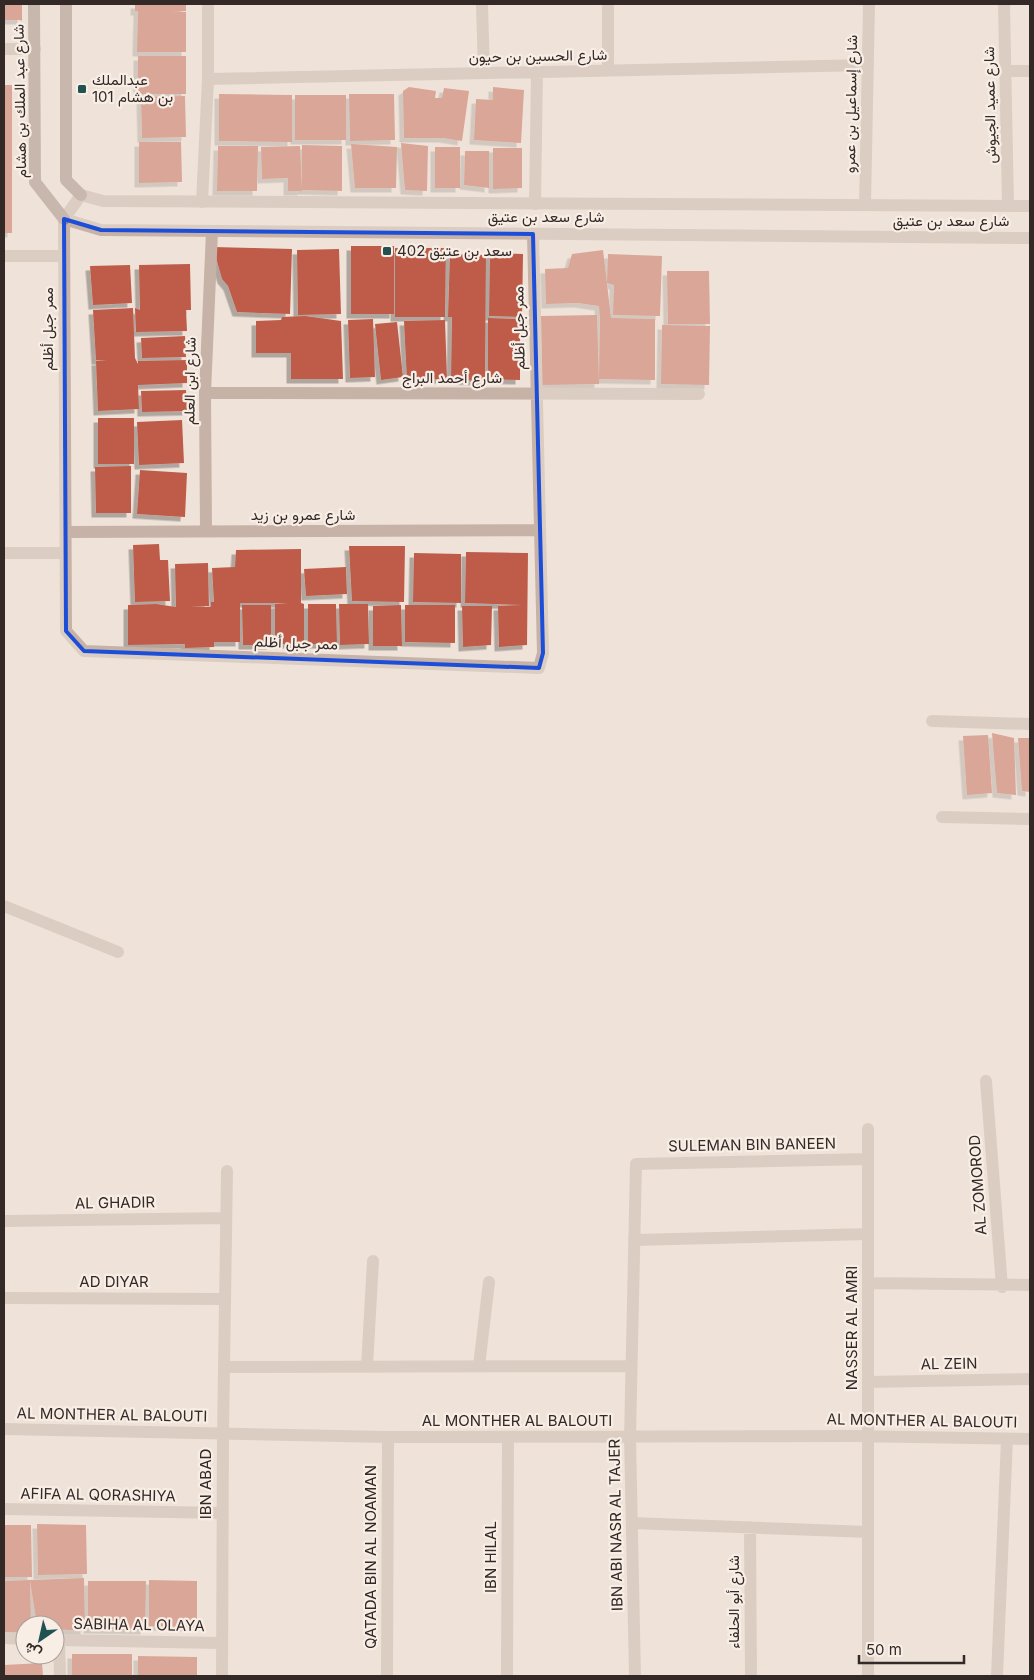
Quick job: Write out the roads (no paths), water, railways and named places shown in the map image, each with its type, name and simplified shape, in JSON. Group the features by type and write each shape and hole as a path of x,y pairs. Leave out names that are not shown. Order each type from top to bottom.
{"main road":[{"name":"شارع عبد الملك بن هشام","path":"34,4 35,182 64,219"},
{"path":"66,4 66,180 81,195"}],"street":[{"path":"202,202 208,80 208,4"},
{"path":"482,4 484,73"},
{"path":"608,4 608,71"},
{"name":"شارع إسماعيل بن عمرو","path":"865,205 869,4"},
{"name":"شارع عميد الجيوش","path":"1004,4 1008,206"},
{"path":"4,49 35,49"},
{"name":"شارع الحسين بن حيون","path":"208,80 868,65"},
{"path":"1006,71 1030,71"},
{"path":"535,204 537,72"},
{"path":"64,219 81,195"},
{"name":"شارع سعد بن عتيق","path":"81,195 103,201 1030,206"},
{"name":"شارع سعد بن عتيق","path":"64,219 101,230 1030,238"},
{"name":"ممر جبل أظلم","path":"64,219 66,631 84,651 539,668 543,653 533,234"},
{"name":"شارع ابن العلم","path":"206,532 205,393 212,231"},
{"path":"4,256 64,256"},
{"name":"شارع أحمد البراج","path":"205,393 699,394"},
{"name":"شارع عمرو بن زيد","path":"66,532 540,530"},
{"path":"4,553 65,553"},
{"path":"932,721 1030,724"},
{"path":"942,817 1030,819"},
{"path":"4,906 118,952"},
{"name":"AL ZOMOROD","path":"986,1081 1002,1286"},
{"name":"NASSER AL AMRI","path":"868,1129 868,1676"},
{"name":"SULEMAN BIN BANEEN","path":"636,1164 868,1159"},
{"name":"IBN ABI NASR AL TAJER","path":"636,1164 630,1437 636,1676"},
{"name":"IBN ABAD","path":"222,1676 222,1513 227,1171"},
{"name":"AL GHADIR","path":"4,1221 226,1218"},
{"path":"634,1240 868,1234"},
{"path":"367,1366 373,1261"},
{"path":"479,1366 489,1282"},
{"path":"868,1283 1030,1285"},
{"name":"AD DIYAR","path":"4,1298 225,1299"},
{"path":"224,1367 632,1366"},
{"name":"AL ZEIN","path":"868,1382 1030,1379"},
{"name":"AL MONTHER AL BALOUTI","path":"4,1429 388,1437 868,1436 1030,1439"},
{"name":"QATADA BIN AL NOAMAN","path":"387,1676 388,1437"},
{"name":"IBN HILAL","path":"507,1676 508,1437"},
{"path":"998,1676 1007,1439"},
{"name":"AFIFA AL QORASHIYA","path":"4,1509 222,1513"},
{"path":"632,1523 868,1532"},
{"name":"شارع أبو الحلفاء","path":"750,1527 751,1676"},
{"name":"SABIHA AL OLAYA","path":"65,1640 222,1643"}],"place":[{"name":"عبدالملك بن هشام 101","path":"82,89"},
{"name":"سعد بن عتيق 402","path":"387,251"}]}
